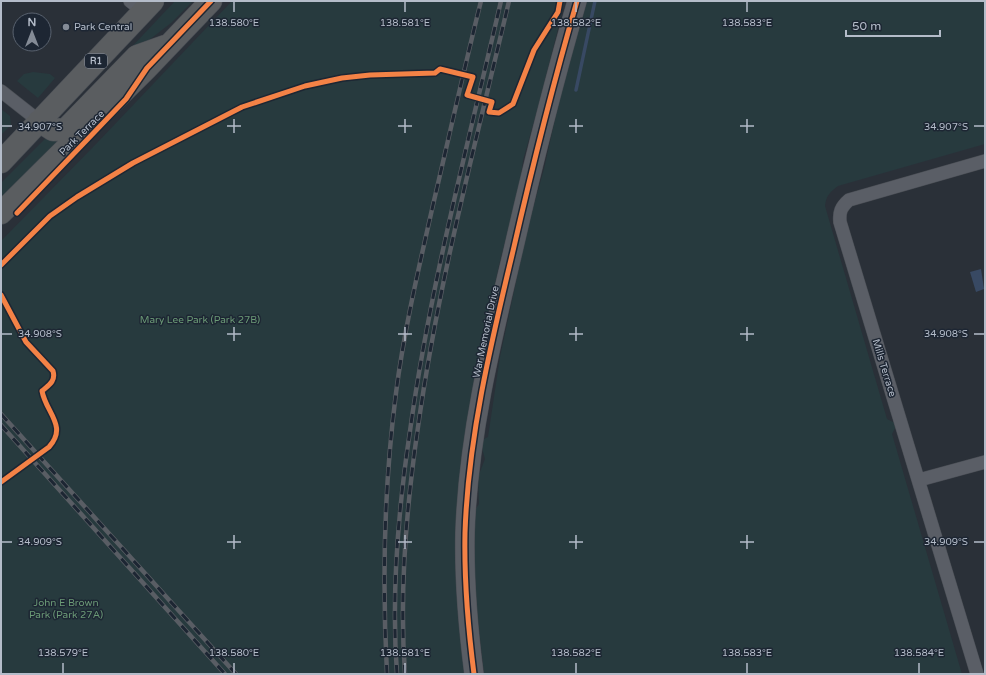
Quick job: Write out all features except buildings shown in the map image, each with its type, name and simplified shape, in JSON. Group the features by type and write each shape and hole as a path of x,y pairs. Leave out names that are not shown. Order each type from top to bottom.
{"highway":[{"name":"Park Terrace","path":"1,213 148,68 211,1"},
{"name":"R1","path":"1,162 39,122 142,4"},
{"path":"39,122 53,130 66,128 137,56 170,44"},
{"path":"1,230 126,99 148,68"}],"street":[{"name":"War Memorial Drive","path":"474,674 467,608 465,566 468,496 477,423 497,318 523,205 577,1"},
{"path":"1,90 39,122"},
{"name":"Mills Terrace","path":"977,674 840,222 841,208 849,200 985,162"},
{"path":"918,480 985,462"}],"green space":[{"path":"175,1 193,1 171,23 109,71"},
{"name":"Mary Lee Park (Park 27B)","path":"232,1 565,1 523,160 520,184 499,265 482,346 468,674 1,674 1,241 97,143"},
{"path":"585,1 985,1 985,144 838,186 829,194 825,206 887,419 897,424 892,434 962,674 484,674 471,559 473,513 479,504 478,477 485,459 480,441 488,437 500,357 528,226 544,169 569,57"},
{"path":"33,72 50,74 55,78 38,98 17,81 24,74"},
{"path":"1,109 10,116 11,125 1,135"},
{"path":"49,135 62,136 1,199 1,183"}],"water":[{"path":"981,269 984,289 976,292 970,272"}],"waterway":[{"path":"576,90 595,1"}],"railway":[{"path":"387,674 385,639 385,533 389,463 396,393 403,346 417,275 481,1"},
{"path":"397,674 395,644 395,583 399,522 418,377 439,269 501,1"},
{"path":"405,674 403,643 403,581 407,520 426,373 447,266 509,1"},
{"path":"1,414 236,674"},
{"path":"1,425 225,674"}],"cycle path":[{"path":"17,213 126,99 147,68 211,1"},
{"path":"1,265 50,216 77,197 133,163 242,107 305,86 342,78 370,75 435,73 440,69 473,77 467,95 492,102 489,112 499,113 513,104 534,50 558,12 560,1"},
{"path":"474,674 467,604 465,533 467,497 476,426 489,356 528,189 551,95 577,1"},
{"path":"1,295 26,342 53,371 53,380 42,391 56,426 54,439 49,447 1,482"}],"place":[{"name":"Park Central","path":"66,27"}],"park label":[{"name":"John E Brown Park (Park 27A)","path":"66,608"}]}
